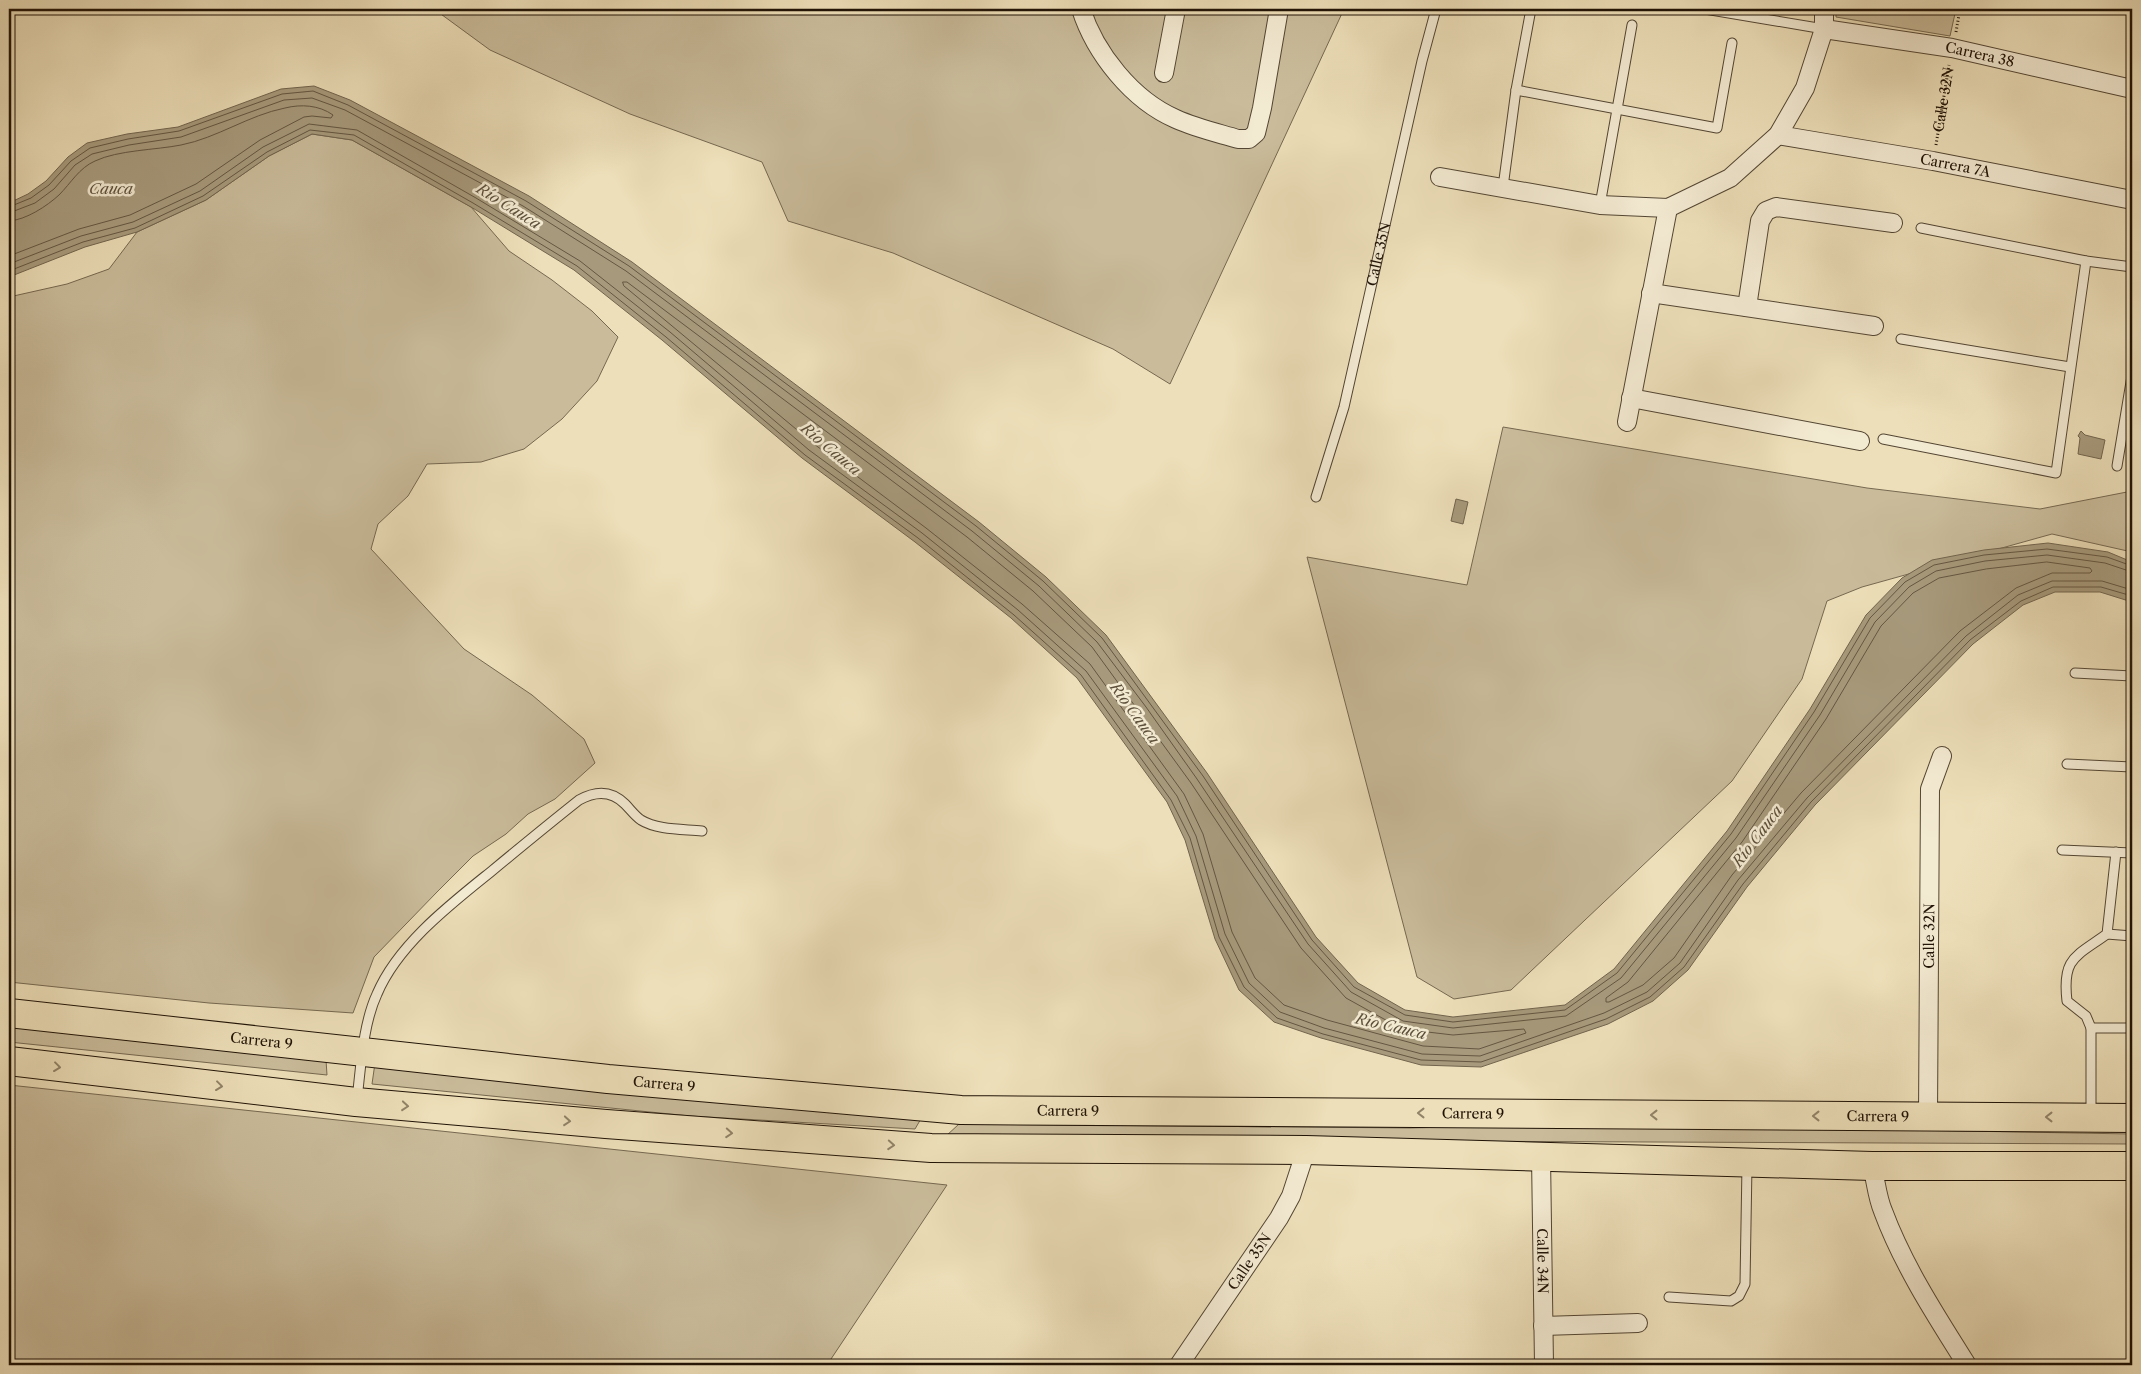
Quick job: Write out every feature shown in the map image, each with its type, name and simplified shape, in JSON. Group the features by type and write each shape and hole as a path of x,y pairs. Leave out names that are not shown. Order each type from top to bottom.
{"main road":[{"name":"Carrera 9","path":"9,1013 608,1079 961,1110 2132,1118"},
{"path":"9,1062 356,1102 606,1124 931,1148 1306,1150 1872,1166 2132,1166"},
{"path":"931,1148 929,1136 935,1128 961,1110"}],"street":[{"path":"1081,9 1086,27 1115,73 1137,92 1176,119 1238,139 1249,139 1256,132 1280,9"},
{"path":"1164,72 1176,9"},
{"path":"1440,177 1600,206 1668,208 1730,178 1778,135 1806,88 1824,29 1824,9"},
{"name":"Carrera 38","path":"1824,29 1952,48 2132,89"},
{"name":"Carrera 7A","path":"1778,135 1933,161 2132,200"},
{"path":"1747,307 1760,221 1766,211 1776,207 1893,223"},
{"path":"1627,422 1668,208"},
{"path":"1651,293 1874,326"},
{"path":"1631,398 1860,441"},
{"name":"Calle 32N","path":"1928,1117 1930,789 1942,756"},
{"name":"Calle 35N","path":"1179,1365 1280,1218 1291,1196 1306,1150"},
{"name":"Calle 34N","path":"1541,1156 1544,1365"},
{"path":"1872,1166 1882,1210 1899,1247 1930,1306 1967,1365"},
{"path":"1543,1326 1638,1323"}],"lane":[{"name":"Calle 35N","path":"1316,497 1344,407 1420,70 1436,9"},
{"path":"1502,187 1516,90 1531,9"},
{"path":"1705,9 1824,29"},
{"path":"1600,206 1632,25"},
{"path":"1516,90 1717,128 1732,43"},
{"path":"1921,228 2086,261 2132,267"},
{"path":"1883,439 2056,473 2086,261"},
{"path":"1901,339 2070,367"},
{"path":"2117,466 2132,376"},
{"path":"2075,674 2132,676"},
{"path":"2067,764 2132,767"},
{"path":"356,1102 363,1053 376,996 384,979 401,955 438,917 579,800 589,794 600,792 613,796 623,802 641,820 652,824 702,831"},
{"path":"2062,850 2132,853"},
{"path":"2107,934 2116,852"},
{"path":"2091,1118 2092,1028 2086,1016 2067,1001 2065,980 2071,961 2107,934 2132,936"},
{"path":"2092,1028 2132,1028"},
{"path":"1669,1297 1731,1301 1739,1296 1745,1284 1747,1163"}],"path":[{"name":"Calle 32N","path":"1933,161 1960,9"}],"shaded area":[{"path":"434,9 1344,9 1170,384 1113,349 893,253 788,221 762,162 630,114 490,50"},
{"path":"1836,9 1956,9 1950,36 1836,17"},
{"path":"312,134 352,140 471,207 509,251 552,280 592,311 618,337 597,381 562,419 524,449 481,462 427,464 408,496 378,524 371,549 464,649 532,695 584,739 595,763 555,799 528,814 506,834 473,856 374,957 353,1013 209,1003 9,982 9,297 67,284 109,269 137,232 206,200 269,156"},
{"path":"1503,427 1867,488 2040,509 2132,491 2132,552 2052,534 1862,587 1827,601 1802,679 1732,781 1511,990 1454,999 1417,977 1307,557 1467,585"},
{"path":"9,1025 326,1060 327,1075 9,1042"},
{"path":"375,1063 922,1117 915,1129 690,1116 372,1084"},
{"path":"9,1085 947,1185 827,1365 9,1365"},
{"path":"959,1124 1410,1128 1563,1124 2132,1134 2132,1144 1414,1141 946,1136"}],"water":[{"name":"Cauca","path":"314,86 350,100 529,196 632,262 979,522 1046,577 1106,635 1207,773 1316,937 1358,983 1405,1010 1453,1017 1565,1005 1614,969 1727,831 1810,709 1866,615 1902,578 1932,560 1984,550 2048,543 2108,552 2132,562 2132,602 2100,592 2055,592 2023,605 1973,644 1815,805 1747,887 1688,970 1653,1001 1608,1024 1481,1067 1421,1065 1321,1038 1274,1022 1239,990 1215,939 1185,840 1167,802 1077,678 1011,618 915,542 802,458 662,340 574,270 471,207 352,140 312,134 269,156 206,200 137,232 85,247 9,277 9,203 28,194 46,181 68,157 87,143 127,134 178,127 281,89"},
{"path":"2081,431 2085,435 2105,440 2101,459 2078,454 2080,438 2078,436"},
{"path":"1456,499 1468,502 1463,524 1451,521"}],"water label":[{"name":"Río Cauca","path":"509,206"},
{"name":"Río Cauca","path":"831,449"},
{"name":"Río Cauca","path":"1135,713"},
{"name":"Río Cauca","path":"1757,836"},
{"name":"Río Cauca","path":"1391,1026"}]}
